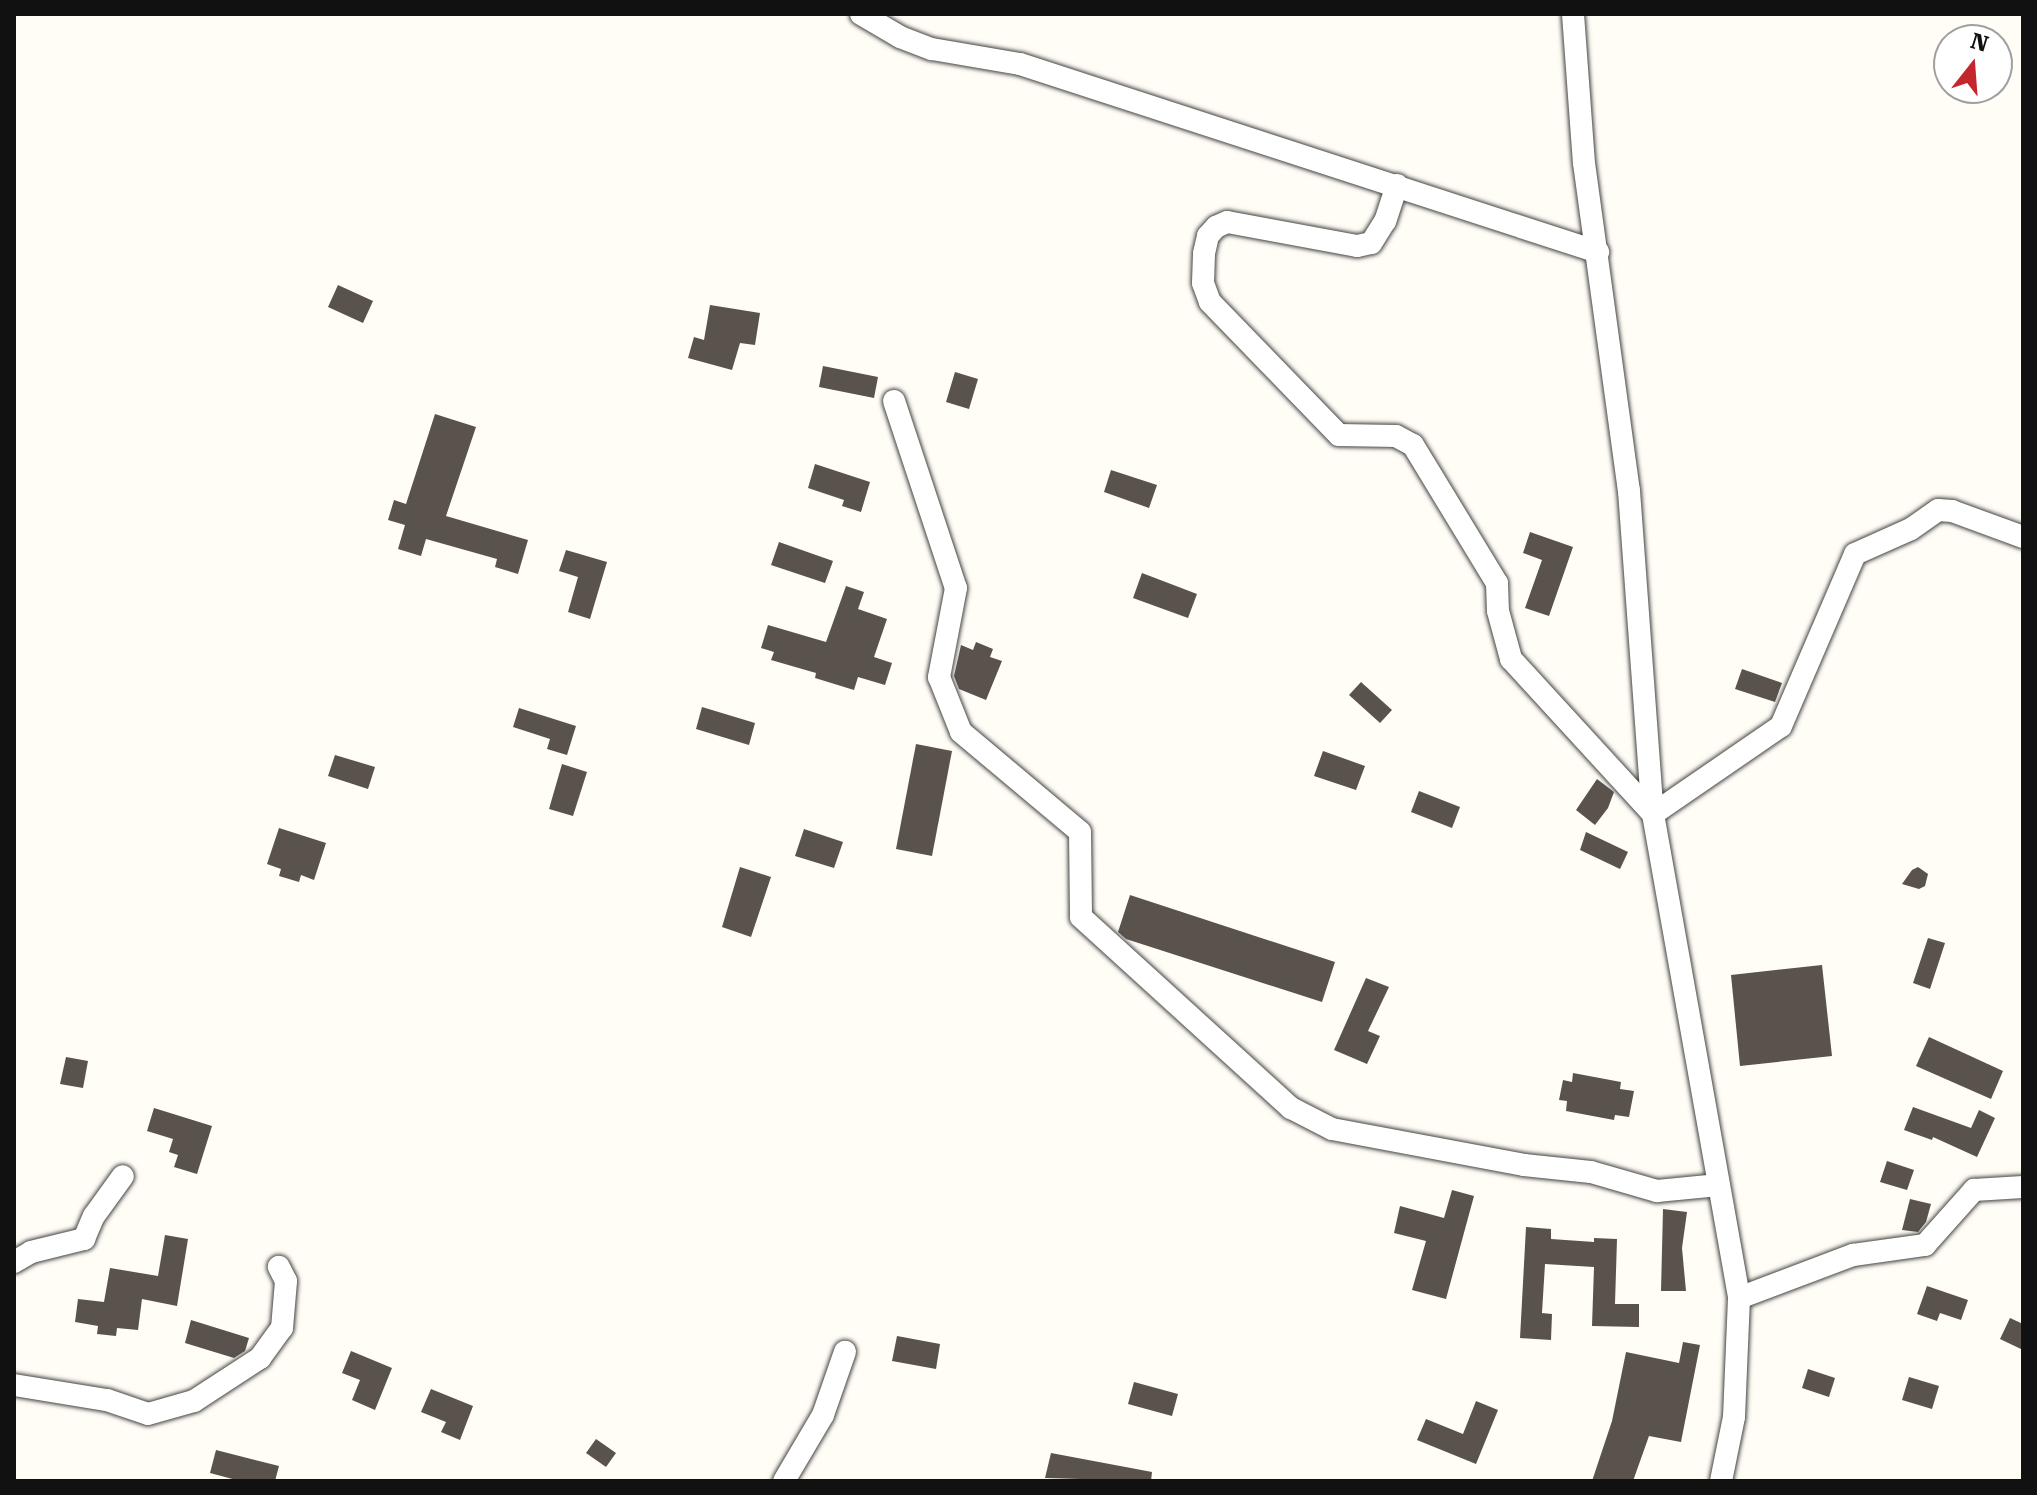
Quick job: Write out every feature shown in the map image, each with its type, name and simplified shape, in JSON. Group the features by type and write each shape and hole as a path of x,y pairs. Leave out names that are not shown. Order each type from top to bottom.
{"street":[{"path":"861,14 900,37 932,49 1020,64 1598,252"},
{"path":"1573,14 1584,163 1629,491 1653,814 1739,1298 1734,1417 1721,1481"},
{"path":"1397,185 1385,221 1371,243 1357,246 1227,222 1216,227 1208,236 1204,254 1203,283 1210,302 1339,435 1396,436 1413,445 1497,583 1498,611 1511,659 1653,814"},
{"path":"894,401 956,588 939,677 961,732 1080,832 1081,917 1291,1108 1332,1129 1524,1165 1591,1172 1657,1191 1719,1185"},
{"path":"1653,814 1781,726 1855,554 1911,529 1938,510 1952,511 2023,537"},
{"path":"20,1254 84,1239 94,1216 123,1176"},
{"path":"1739,1298 1853,1255 1925,1245 1974,1190 2023,1187"},
{"path":"14,1385 107,1400 148,1414 194,1401 260,1358 282,1328 286,1281 279,1267"},
{"path":"784,1481 823,1415 845,1352"}],"building":[{"path":"338,285 373,301 363,323 328,307"},
{"path":"710,305 760,313 755,345 740,343 732,370 688,358 694,337 704,340"},
{"path":"823,366 878,377 874,398 819,387"},
{"path":"955,372 978,379 969,409 946,402"},
{"path":"435,414 476,427 446,516 528,540 518,574 495,567 497,559 426,539 421,556 398,549 405,525 388,520 394,500 406,504"},
{"path":"815,464 870,482 861,512 842,506 844,500 808,488"},
{"path":"1111,470 1157,485 1149,508 1104,492"},
{"path":"1530,532 1573,547 1549,616 1525,608 1542,560 1523,553"},
{"path":"779,542 833,561 825,583 771,565"},
{"path":"566,550 607,562 590,619 568,612 578,577 559,571"},
{"path":"1142,573 1197,594 1188,618 1133,598"},
{"path":"846,586 864,592 858,609 887,619 874,657 892,663 885,685 858,677 854,690 815,678 816,673 771,660 774,652 761,648 768,625 826,642"},
{"path":"976,642 993,649 990,657 1002,661 986,700 959,689 954,676 961,645 973,650"},
{"path":"1742,669 1782,683 1775,702 1735,689"},
{"path":"1361,682 1392,710 1380,723 1349,695"},
{"path":"702,707 755,723 749,745 696,729"},
{"path":"519,708 576,726 567,755 547,749 550,739 513,727"},
{"path":"916,744 952,751 932,856 896,849"},
{"path":"1323,751 1365,766 1356,790 1314,776"},
{"path":"335,755 375,767 368,789 328,776"},
{"path":"562,764 587,772 573,816 549,809"},
{"path":"1597,779 1614,792 1608,808 1595,825 1576,810"},
{"path":"1419,791 1460,807 1452,828 1411,812"},
{"path":"279,828 326,843 314,880 301,875 299,882 279,876 281,869 267,864"},
{"path":"804,829 843,842 834,868 795,856"},
{"path":"1586,832 1628,852 1620,869 1580,850"},
{"path":"740,867 771,877 751,937 722,927"},
{"path":"1918,867 1928,874 1925,886 1919,889 1902,884 1912,870"},
{"path":"1130,895 1335,962 1322,1002 1126,939 1118,932"},
{"path":"1928,938 1945,943 1930,989 1913,983"},
{"path":"1822,965 1832,1056 1740,1066 1731,975"},
{"path":"1366,978 1389,987 1368,1031 1380,1036 1367,1064 1334,1050"},
{"path":"1929,1037 2003,1071 1991,1099 1916,1066"},
{"path":"66,1057 88,1061 83,1088 60,1084"},
{"path":"1573,1073 1621,1082 1620,1089 1634,1091 1629,1117 1615,1115 1614,1120 1566,1111 1567,1101 1559,1100 1563,1080 1572,1082"},
{"path":"1913,1107 1971,1128 1979,1110 1995,1118 1977,1157 1933,1137 1932,1140 1904,1130"},
{"path":"154,1108 212,1126 197,1174 174,1167 178,1155 169,1152 173,1139 147,1131"},
{"path":"1887,1161 1914,1170 1907,1190 1880,1182"},
{"path":"1452,1190 1474,1196 1446,1299 1412,1290 1426,1241 1394,1233 1400,1206 1444,1218"},
{"path":"1910,1199 1931,1204 1926,1222 1918,1232 1902,1230"},
{"path":"1663,1209 1687,1212 1682,1248 1686,1291 1661,1291"},
{"path":"1526,1227 1551,1229 1551,1239 1594,1242 1594,1238 1617,1239 1615,1304 1639,1304 1639,1327 1592,1326 1594,1267 1545,1264 1542,1313 1552,1314 1551,1340 1520,1338"},
{"path":"165,1235 188,1239 177,1306 142,1299 138,1330 117,1328 116,1336 97,1334 98,1326 75,1322 78,1299 104,1302 110,1268 158,1276"},
{"path":"1927,1286 1968,1300 1961,1320 1940,1313 1937,1321 1917,1314"},
{"path":"2010,1318 2023,1324 2023,1350 2000,1339"},
{"path":"191,1320 249,1338 245,1351 234,1358 185,1343"},
{"path":"897,1336 940,1344 936,1369 892,1361"},
{"path":"1683,1342 1700,1345 1681,1442 1649,1436 1633,1481 1592,1481 1612,1421 1626,1352 1679,1363"},
{"path":"351,1351 392,1368 375,1410 352,1400 360,1380 342,1373"},
{"path":"1808,1369 1835,1378 1829,1397 1802,1388"},
{"path":"1909,1377 1939,1386 1932,1409 1902,1400"},
{"path":"1134,1382 1178,1394 1172,1416 1128,1404"},
{"path":"431,1389 473,1406 460,1440 441,1432 446,1422 421,1412"},
{"path":"1476,1401 1498,1410 1476,1464 1417,1440 1426,1419 1463,1434"},
{"path":"596,1439 616,1453 606,1467 586,1453"},
{"path":"216,1450 279,1466 275,1481 240,1481 210,1473"},
{"path":"1051,1453 1152,1472 1151,1481 1045,1478"}]}
